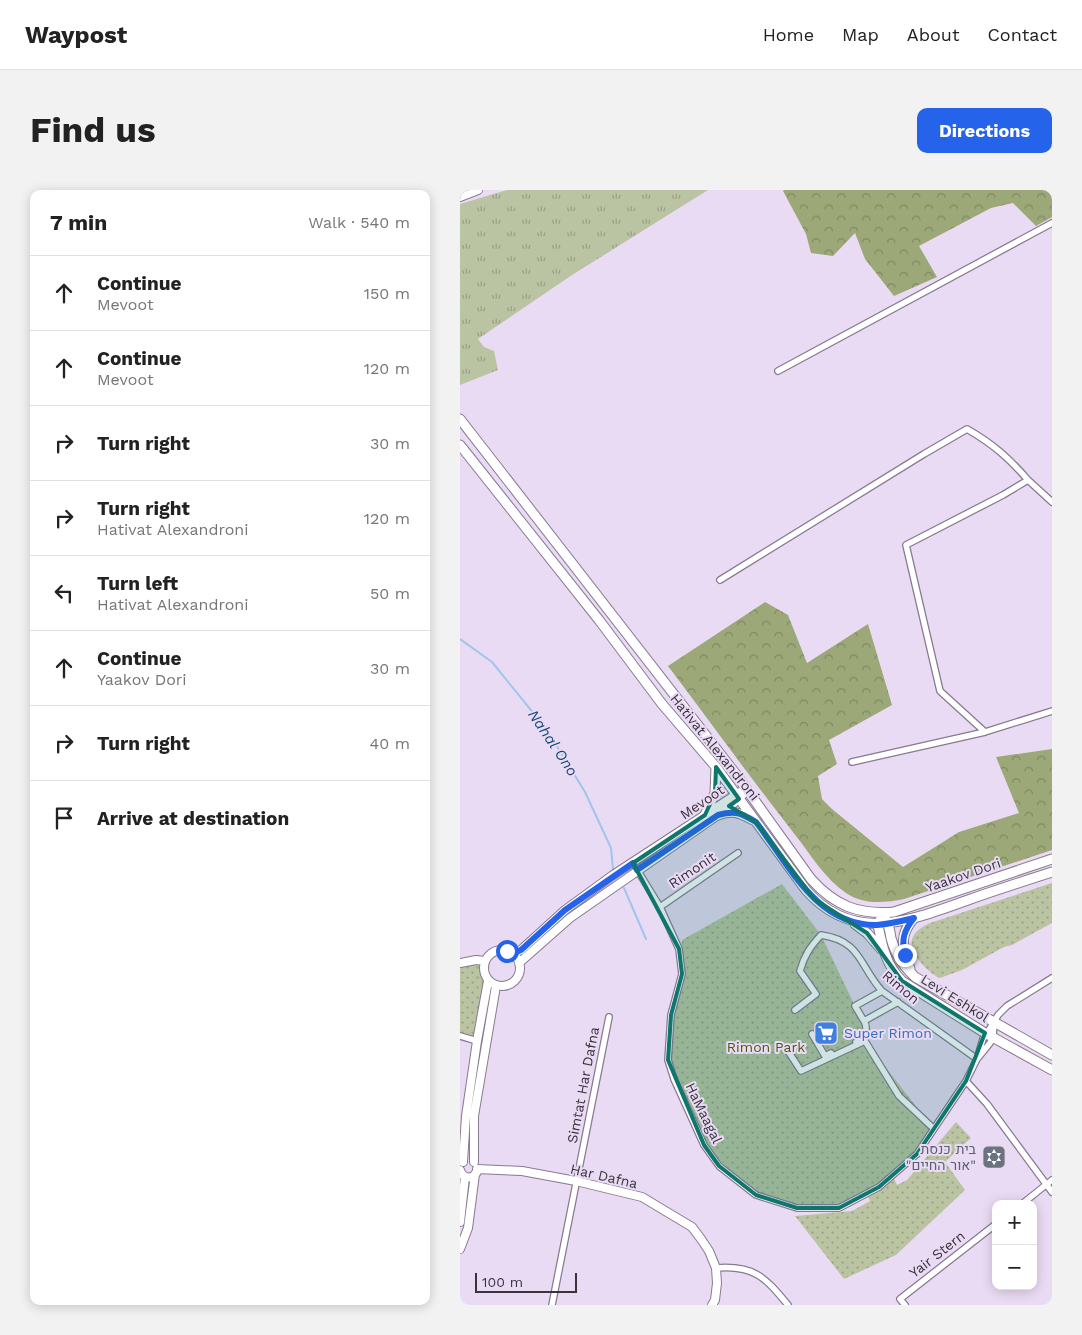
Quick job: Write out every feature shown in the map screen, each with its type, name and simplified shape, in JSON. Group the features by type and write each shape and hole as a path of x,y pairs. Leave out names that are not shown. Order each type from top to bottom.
{"main road":[{"name":"Hativat Alexandroni","path":"460,418 747,789 819,889 834,900 854,910 882,913"},
{"name":"Hativat Alexandroni","path":"460,445 599,620 662,704 716,767 814,900 836,915 847,919 866,924 888,924"},
{"path":"705,815 715,793 716,767"},
{"path":"718,815 730,811 756,822"},
{"name":"Yaakov Dori","path":"882,913 894,912 918,905 1052,859"},
{"name":"Yaakov Dori","path":"888,924 914,918 1052,872"},
{"path":"878,925 882,913"},
{"name":"Levi Eshkol","path":"882,913 888,924 897,956 912,974 927,985 1052,1055"},
{"path":"912,974 902,940 906,929 914,918"},
{"path":"847,919 868,933 884,953"},
{"name":"Levi Eshkol","path":"878,925 884,953 892,969 902,981 989,1035 1052,1070"}],"street":[{"path":"460,197 478,190"},
{"path":"778,371 1052,223"},
{"path":"720,580 967,429 1010,459 1028,480 1052,502"},
{"path":"985,732 940,691 906,545 1028,480"},
{"path":"852,762 985,732 1052,712"},
{"name":"Mevoot","path":"519,963 570,918 718,815 747,789"},
{"name":"Mevoot","path":"512,954 521,950 565,910 705,815 738,797"},
{"name":"Rimonit","path":"660,907 738,853"},
{"name":"HaMaagal","path":"633,863 660,907 679,949 682,974 671,1015 668,1060 674,1080 704,1144 720,1166 756,1195 798,1208 839,1208 880,1187 917,1154 966,1080 998,1015 1007,1006 1052,978"},
{"name":"Rimon","path":"795,1010 816,994 800,971 805,954 821,935 843,941 850,946 857,953 882,991 978,1059"},
{"path":"502,950 512,954 519,963 519,974 516,979 507,986 496,986 488,981 483,970 485,961 492,953 502,950"},
{"path":"460,964 476,960 485,961"},
{"path":"460,1222 466,1116 476,1041 488,981"},
{"path":"460,1249 468,1228 476,1168 474,1116 496,986"},
{"path":"812,1034 825,1056 860,1040 866,1030 866,1024 855,1006 882,991"},
{"path":"864,1021 898,1002"},
{"name":"Simtat Har Dafna","path":"552,1305 609,1016"},
{"path":"460,1036 476,1041"},
{"path":"788,1051 801,1071 865,1041 899,1096 933,1128"},
{"path":"966,1080 1049,1182 1052,1192"},
{"name":"Har Dafna","path":"462,1169 468,1160 476,1168 522,1171 576,1181 642,1197 692,1227 709,1251 716,1268 717,1283 712,1305"},
{"path":"462,1169 471,1177 476,1168"},
{"path":"1027,1200 1049,1182"},
{"name":"Yair Stern","path":"905,1305 900,1299 992,1227"},
{"path":"716,1268 732,1267 750,1270 766,1280 788,1305"}],"highlighted area":[{"path":"716,767 739,799 729,806 756,822 814,899 867,933 902,981 985,1033 966,1081 917,1154 879,1187 839,1208 797,1208 756,1195 719,1166 704,1145 668,1060 671,1015 682,974 679,949 633,863 705,815 715,793"}],"green space":[{"path":"507,190 708,190 572,275 478,339 484,347 494,351 498,370 460,385 460,204"},
{"path":"784,190 1048,190 1052,195 1052,217 1036,226 1013,203 991,208 919,246 937,277 894,296 865,259 855,233 833,256 811,253 806,234"},
{"path":"765,602 788,615 807,663 868,624 892,705 829,740 837,764 818,776 822,799 832,809 903,867 959,832 1019,813 996,757 1052,749 1052,850 897,900 874,902 860,900 846,893 831,881 668,666"},
{"path":"1052,883 1052,923 962,970 940,978 924,966 912,947 914,935 919,929 928,924"},
{"name":"Rimon Park","path":"782,884 821,935 864,1021 865,1041 933,1128 917,1154 893,1176 897,1185 907,1180 956,1122 971,1138 945,1162 965,1190 896,1255 844,1279 795,1216 852,1211 870,1201 867,1194 839,1208 797,1208 756,1195 704,1145 668,1060 682,940"},
{"path":"485,961 483,970 488,981 477,1041 460,1036 460,963"}],"waterway":[{"name":"Nahal Ono","path":"460,639 492,662 547,730 585,792 611,848 613,869"},
{"name":"Nahal Ono","path":"624,888 646,939"}],"place":[{"name":"Super Rimon","path":"826,1033"},
{"name":"בית כנסת \"אור החיים\"","path":"994,1157"}],"route":[{"path":"507,951 512,954 521,950 565,910 613,875 633,863 637,870 718,815 730,811 743,814 756,822 814,900 836,915 866,924 878,925 914,918 906,929 902,940 905,955"}]}
